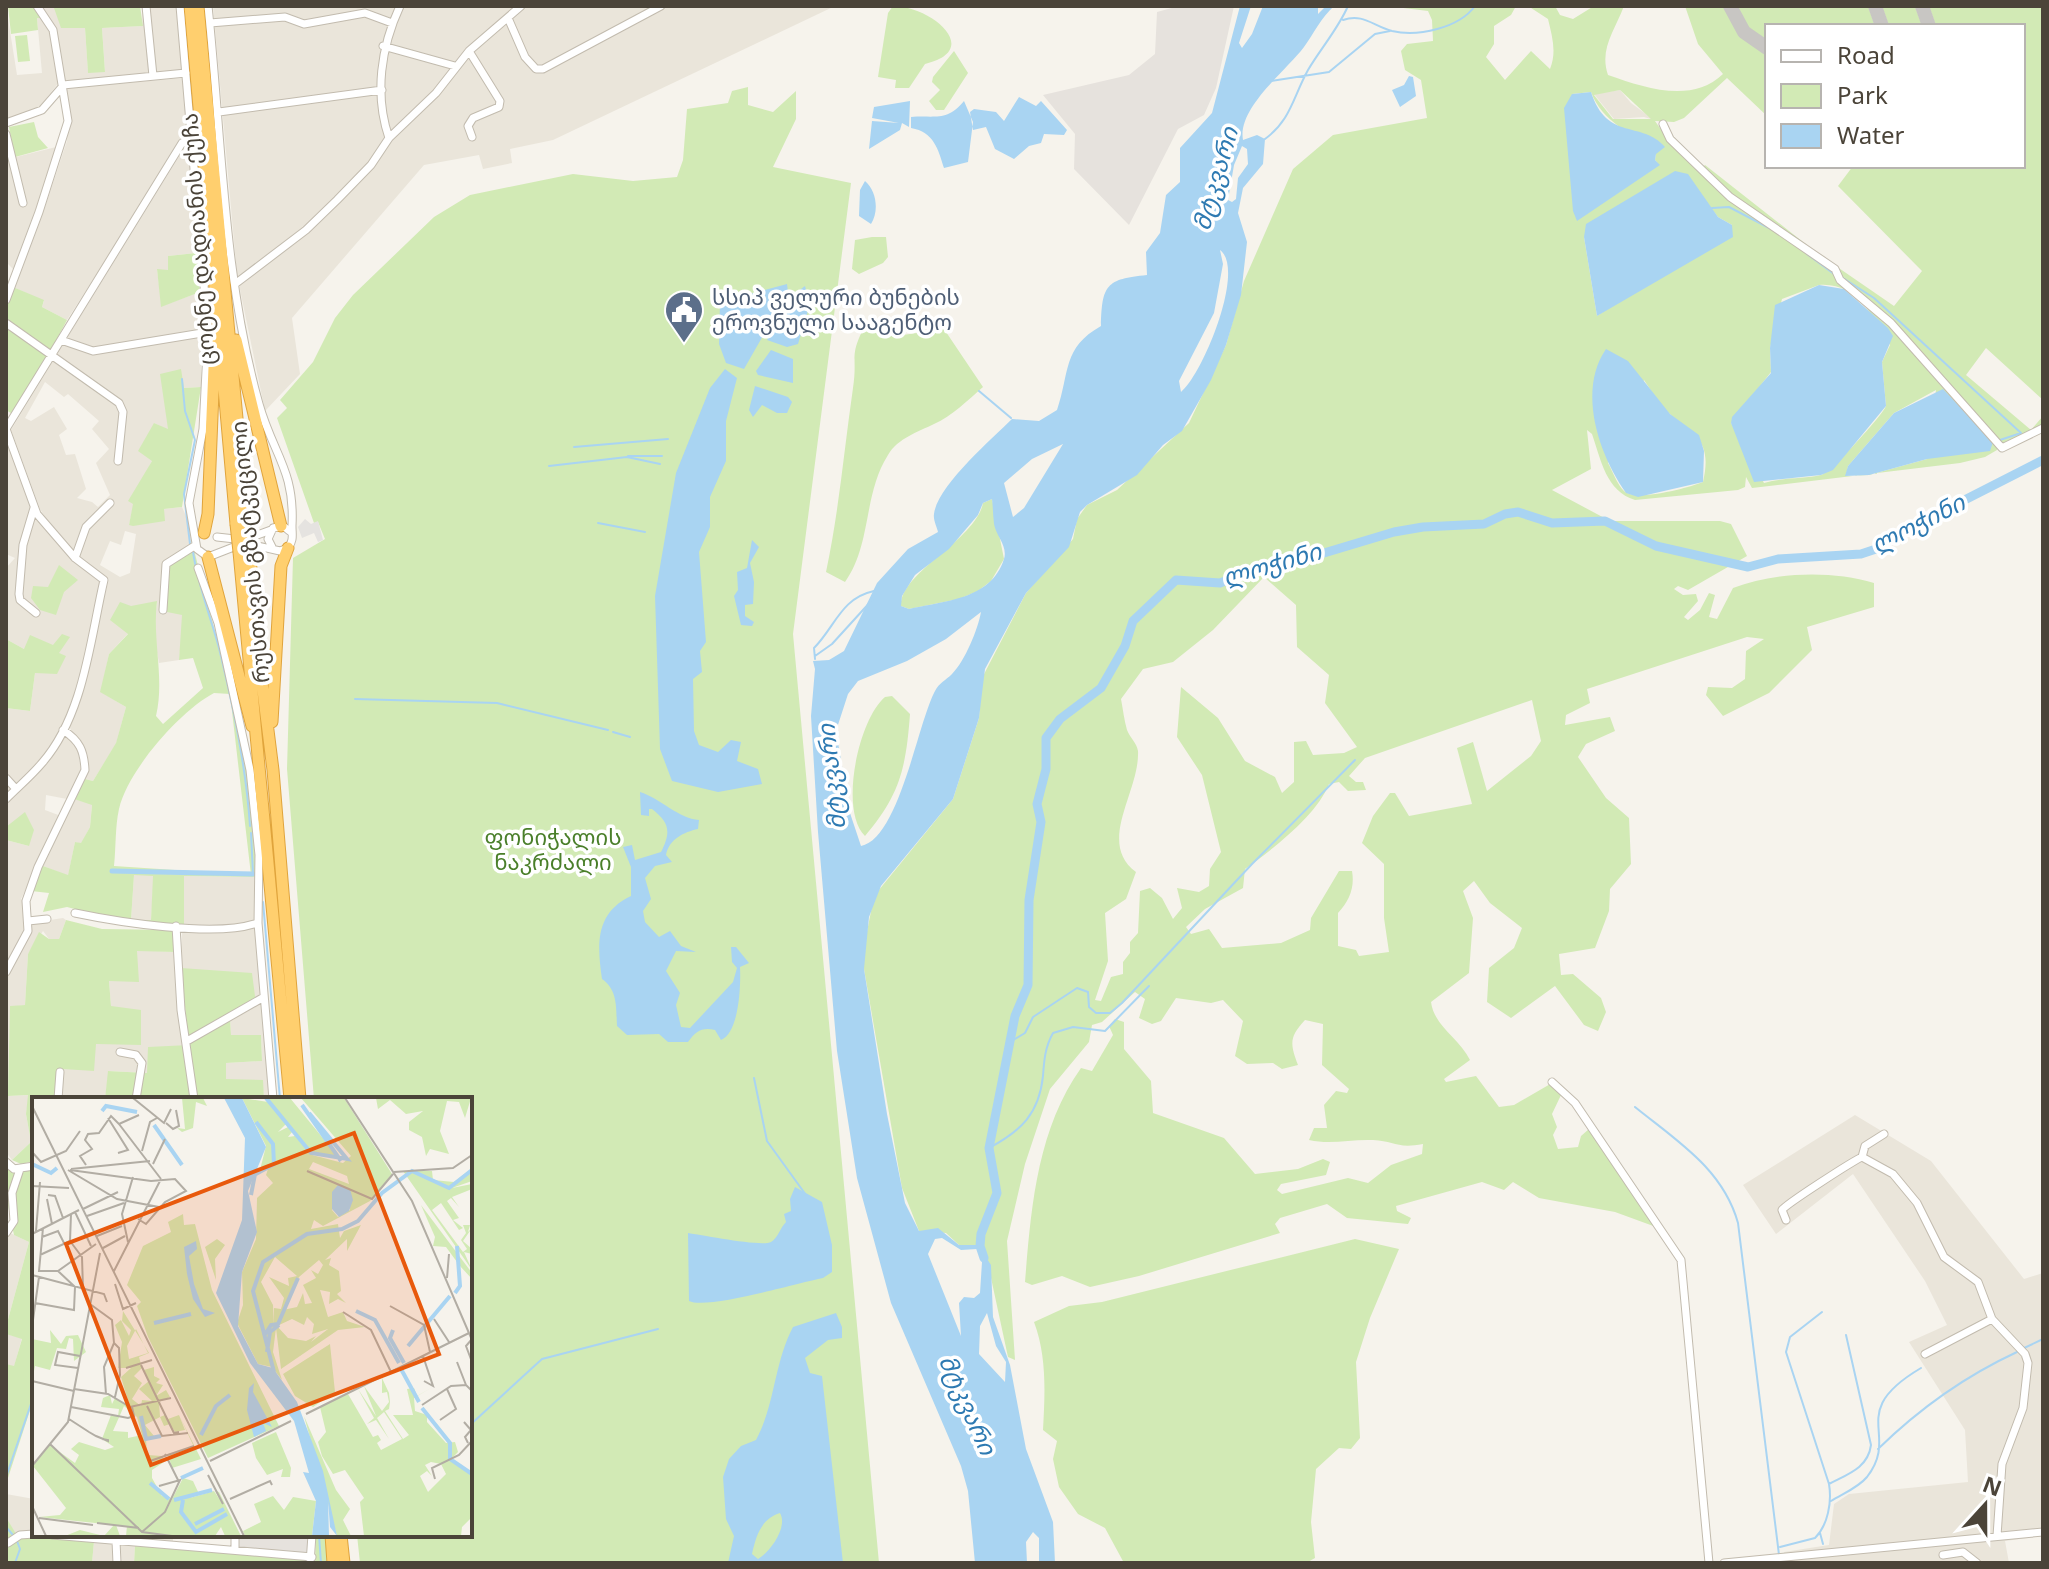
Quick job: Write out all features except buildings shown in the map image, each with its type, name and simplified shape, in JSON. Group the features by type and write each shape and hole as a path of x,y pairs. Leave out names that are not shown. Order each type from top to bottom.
{"highway":[{"name":"რუსთავის გზატკეცილი","path":"190,6 216,291 300,1097"},
{"name":"რუსთავის გზატკეცილი","path":"198,6 230,282 242,524"},
{"path":"230,282 279,527"},
{"path":"199,540 208,514 216,291"},
{"path":"267,772 281,566 288,548"},
{"path":"210,555 267,772"},
{"name":"რუსთავის გზატკეცილი","path":"267,772 290,1097"},
{"path":"331,1537 333,1563"},
{"path":"341,1537 344,1563"}],"street":[{"path":"6,300 67,128 63,85 51,23 37,6"},
{"path":"146,6 153,76"},
{"name":"ცოტნე დადიანის ქუჩა","path":"180,6 208,332 203,429 189,491 192,519 199,540"},
{"name":"ცოტნე დადიანის ქუჩა","path":"208,6 219,112 230,282 264,418 292,483 292,533"},
{"path":"340,6 343,15"},
{"path":"389,138 383,120 383,46 400,6"},
{"path":"230,282 306,230 371,165 389,138 436,93 469,51 521,6"},
{"path":"508,18 525,57 533,67 543,69 661,6"},
{"path":"210,23 285,17 304,24 365,13 392,23"},
{"path":"383,46 455,66"},
{"path":"469,51 500,101 499,107 473,118 468,126 472,137"},
{"path":"6,123 42,110 63,85 186,73"},
{"path":"219,112 382,90"},
{"path":"1663,124 1670,139 1730,197 1835,269 1840,280 1891,323 2002,448 2043,428"},
{"path":"6,134 23,203"},
{"path":"6,799 44,762 63,730 85,671 104,580 75,558 51,533 34,506 6,429 182,143 192,138"},
{"path":"6,323 123,408 118,461"},
{"path":"61,340 93,351 208,332"},
{"path":"75,558 86,527 110,503"},
{"path":"34,506 23,545 19,594 20,600 36,613"},
{"path":"272,547 268,539 293,510"},
{"path":"163,610 166,564 199,540 217,537 244,540 279,527 292,533 288,548 280,551 244,543 210,555"},
{"path":"198,568 210,555 217,537"},
{"path":"199,540 210,555"},
{"path":"199,540 198,568 218,623 250,770 259,855 258,923 273,1097"},
{"path":"6,972 25,940 28,921 26,901 38,867 85,770 80,746 63,730"},
{"path":"6,778 16,789"},
{"path":"75,913 176,926 240,929 254,924"},
{"path":"28,921 47,919"},
{"path":"176,926 181,1010 194,1097"},
{"path":"187,1041 264,997"},
{"path":"120,1052 136,1055 142,1063 136,1097"},
{"path":"58,1097 60,1072"},
{"path":"1552,1082 1575,1103 1681,1260 1709,1563"},
{"path":"1786,1220 1782,1210 1788,1202 1822,1185 1862,1157 1865,1146 1884,1134"},
{"path":"1862,1157 1890,1172 1910,1195 1944,1257 1978,1282 1992,1319 2020,1347 2028,1363 2020,1420 2002,1464 1997,1536"},
{"path":"6,1162 20,1169 32,1166"},
{"path":"6,1233 14,1221 12,1193 20,1169"},
{"path":"1925,1354 1992,1319"},
{"path":"1724,1563 2043,1532"},
{"path":"8,1543 20,1535 32,1534"},
{"path":"96,1537 311,1560 312,1537"},
{"path":"170,1537 170,1546"},
{"path":"235,1537 235,1550"},
{"path":"116,1541 117,1563"},
{"path":"1943,1542 1944,1559 1963,1552 1977,1563"}],"shaded area":[{"path":"6,6 17,75 42,73 37,18 44,18 49,23 60,81 38,109 6,120"},
{"path":"41,6 68,6 54,8 85,28 88,72 105,71 102,28 142,26 143,6 149,73 66,82 61,77 56,28"},
{"path":"147,6 177,6 184,71 154,73"},
{"path":"213,6 835,6 553,140 510,149 512,163 483,169 479,155 424,165 292,318 300,374 265,411 237,275"},
{"path":"1179,6 1234,6 1216,88 1204,115 1178,129 1129,225 1074,169 1075,134 1043,95 1129,75 1155,54 1157,12"},
{"path":"184,78 188,131 67,320 42,307 44,301 13,287 67,141 69,117 65,88"},
{"path":"1620,90 1631,103 1654,120 1644,117 1614,119 1594,94"},
{"path":"6,127 16,157 60,146 14,270 6,262"},
{"path":"190,148 196,253 168,256 168,270 157,270 162,306 200,292 203,330 94,348 66,340 183,150"},
{"path":"201,335 201,387 184,388 168,430 154,423 152,461 137,490 129,525 164,509 182,507 193,532 179,660 159,663 153,631 157,602 109,654 101,692 126,707 116,744 93,781 85,779 84,748 67,724 84,677 109,579 82,561 54,531 40,509 11,430 64,343 83,350","holes":["45,382 64,397 68,394 99,421 92,429 109,449 96,463 110,495 98,507 77,498 86,489 75,454 66,455 59,435 67,429 54,407 31,421 25,418","125,531 136,534 130,573 120,577 100,565 110,541 121,545"]},
{"path":"7,439 37,518 73,561 101,582 84,671 64,724 42,761 6,796 6,708 30,711 35,673 59,653 53,645 24,649 6,639 6,568 15,558 6,554"},
{"path":"305,519 311,524 318,521 323,540 318,542 314,533 302,538 298,527"},
{"path":"62,734 76,740 82,775 21,899 25,903 25,933 6,968 6,840 29,846 15,823 6,827 6,801","holes":["46,795 67,799 61,816 45,810"]},
{"path":"74,799 92,804 90,827 81,844 75,842 68,876 43,866"},
{"path":"134,875 154,875 151,921 131,920"},
{"path":"184,876 257,877 256,927 271,1097 264,1097 262,1080 226,1080 226,1063 262,1061 261,1035 231,1035 230,1018 181,968"},
{"path":"66,920 59,939 49,939 43,931 28,954 25,1005 10,1007 9,1096 29,1095 26,1114 31,1142 12,1160 6,1152 6,975 28,939 31,923"},
{"path":"137,950 175,952 184,1046 147,1073 109,1071 105,1097 60,1097 62,1069 95,1044 111,1006 109,981"},
{"path":"1855,1115 1931,1161 2024,1279 2043,1273 2043,1536 2005,1541 2009,1563 1785,1563 1784,1552 1829,1545 1834,1504 1849,1494 1968,1482 1965,1430 1909,1342 1947,1325 1925,1281 1853,1174 1776,1234 1743,1185"},
{"path":"6,1231 29,1242 6,1327"},
{"path":"6,1334 22,1338 14,1367 6,1364"},
{"path":"6,1494 32,1499 32,1531 16,1535 6,1517"},
{"path":"111,1537 173,1537 173,1542"},
{"path":"238,1537 310,1537 308,1554 238,1549"},
{"path":"94,1541 135,1546 134,1563 92,1563"}],"green space":[{"path":"8,6 36,6 44,18 37,18 38,30 11,34"},
{"path":"140,6 143,26 102,28 105,72 88,73 85,28 61,28 54,8"},
{"path":"893,6 922,13 935,21 951,39 950,49 942,57 925,64 909,88 895,88 896,80 878,77 888,13"},
{"path":"1387,6 1516,6 1511,15 1494,26 1494,44 1486,57 1505,80 1531,51 1550,69 1552,63 1553,44 1548,19 1528,6 1555,6 1560,15 1573,19 1594,6 1624,6 1607,48 1608,75 1637,85 1683,91 1697,89 1723,74 1698,44 1685,6 1726,6 1739,33 1765,53 1765,114 1727,78 1684,118 1674,122 1655,121 1669,141 1701,169 1705,165 1817,253 1894,306 1922,271 1838,186 1852,168 2025,168 2025,24 1935,24 1929,6 2043,6 2043,400 1986,348 1966,375 2031,430 2043,416 2043,425 2006,444 1997,444 1997,450 1985,457 1876,473 1927,459 1936,390 1894,413 1848,466 1846,476 1855,476 1752,488 1746,477 1745,487 1738,490 1635,500 1617,490 1611,482 1592,434 1587,430 1591,469 1552,490 1610,521 1720,521 1731,524 1747,556 1688,590 1678,586 1674,589 1683,595 1696,594 1698,601 1684,617 1688,620 1700,610 1709,593 1715,595 1709,617 1717,619 1733,588 1767,579 1822,575 1874,583 1874,607 1807,627 1812,650 1769,693 1723,716 1706,695 1708,687 1732,688 1745,679 1746,651 1764,639 1747,637 1587,689 1590,703 1566,715 1565,725 1610,717 1615,731 1586,744 1578,757 1606,798 1629,818 1631,864 1610,889 1609,911 1595,948 1559,954 1561,975 1573,974 1601,998 1606,1012 1598,1031 1584,1025 1555,986 1511,1018 1487,1002 1489,968 1514,948 1522,928 1490,903 1474,881 1463,891 1473,918 1469,973 1431,1002 1437,1018 1470,1060 1444,1079 1446,1082 1476,1076 1499,1107 1514,1105 1552,1083 1561,1095 1552,1114 1557,1127 1553,1135 1558,1149 1578,1147 1581,1136 1589,1129 1656,1227 1615,1212 1539,1198 1513,1182 1504,1190 1482,1182 1396,1206 1397,1211 1411,1218 1408,1224 1347,1218 1327,1204 1280,1218 1275,1224 1280,1233 1139,1276 1090,1287 1062,1276 1032,1285 1025,1282 1034,1198 1046,1143 1066,1092 1081,1068 1092,1071 1113,1035 1109,1026 1115,1019 1124,1022 1124,1049 1151,1081 1153,1113 1224,1138 1255,1174 1298,1169 1323,1159 1330,1162 1326,1175 1281,1184 1277,1190 1282,1194 1348,1178 1368,1183 1391,1165 1422,1154 1423,1144 1309,1140 1314,1128 1327,1128 1324,1105 1336,1091 1347,1093 1349,1089 1322,1065 1323,1024 1305,1020 1296,1031 1292,1046 1298,1065 1282,1069 1273,1063 1247,1064 1235,1056 1243,1021 1223,1000 1211,1003 1176,998 1161,1021 1152,1024 1139,1018 1145,999 1135,992 1102,1022 1092,1025 1089,1042 1050,1089 1025,1164 1007,1241 1015,1360 1008,1357 985,1250 978,1245 959,1245 946,1233 919,1231 902,1188 864,969 864,947 874,896 953,799 979,718 982,678 1026,593 1073,539 1077,519 1087,505 1117,490 1189,423 1226,345 1244,281 1293,169 1333,135 1427,118 1421,80 1405,70 1401,51 1407,44 1433,41 1432,20 1428,11","holes":["1620,90 1651,119 1613,119 1594,95","1591,92 1610,119 1656,153 1655,160 1659,165 1572,94","1690,181 1718,217 1732,225 1597,316 1584,237","1819,285 1844,289 1862,303 1890,345 1882,362 1886,406 1855,444 1826,472 1764,483 1731,423 1771,372 1770,348 1782,299","1644,380 1663,407 1700,442 1704,449 1705,469 1703,482 1639,495 1624,491 1608,463","1264,577 1296,605 1297,647 1329,675 1325,703 1357,747 1344,753 1313,755 1306,741 1294,742 1294,782 1282,793 1275,777 1245,761 1218,718 1181,687 1177,737 1202,775 1221,852 1210,869 1209,886 1199,892 1177,888 1182,908 1173,919 1162,898 1150,888 1140,891 1138,933 1130,942 1130,953 1123,962 1123,974 1111,977 1101,1001 1095,1000 1108,961 1105,913 1126,899 1136,872 1125,860 1120,846 1120,831 1137,767 1138,751 1127,730 1121,699 1143,669 1173,662 1213,630","1532,700 1541,741 1531,756 1487,791 1473,742 1457,748 1472,804 1409,816 1395,793 1390,793 1373,816 1362,843 1384,864 1384,918 1389,952 1359,956 1356,950 1338,946 1338,913 1350,894 1352,871 1339,871 1311,918 1310,930 1281,943 1222,948 1209,929 1191,934 1186,927 1205,909 1243,888 1245,869 1304,820 1329,784 1339,782 1348,791 1366,790 1363,782 1356,782 1349,776 1365,758"]},
{"path":"1735,6 1868,6 1874,24 1765,24 1765,40 1748,27"},
{"path":"1882,6 1915,6 1921,24 1888,24"},
{"path":"27,35 30,61 18,62 15,36"},
{"path":"954,51 968,73 944,110 936,110 929,101 940,90 932,82 933,77"},
{"name":"ფონიჭალის ნაკრძალი","path":"748,87 748,105 773,112 796,91 796,119 773,167 851,183 793,634 879,1563 360,1563 357,1537 472,1537 472,1097 314,1097 287,769 293,558 325,539 318,522 314,523 277,418 287,408 280,400 313,362 335,318 353,295 434,217 470,195 573,174 633,181 677,177 683,160 687,109 728,103 732,91"},
{"path":"34,122 38,137 48,148 15,157 9,127"},
{"path":"886,237 888,257 883,263 859,274 852,269 855,240"},
{"path":"196,253 200,292 161,307 157,269 168,270 168,256"},
{"path":"13,287 44,300 42,307 67,320 51,350 6,318 6,304"},
{"path":"866,324 896,336 944,329 983,387 947,417 892,449 880,470 860,552 845,582 826,572 841,480 855,350"},
{"path":"6,327 48,357 14,415 6,410"},
{"path":"181,369 184,388 201,387 182,507 164,509 165,521 129,525 133,504 128,501 152,461 138,451 154,423 168,429 160,374"},
{"path":"992,499 1004,559 991,581 959,599 909,609 901,606 912,581 967,530 983,503"},
{"path":"194,550 239,725 251,800 257,877 184,876 184,924 106,922 106,917 67,907 43,912 49,893 31,891 43,866 68,875 75,842 81,843 90,827 92,805 74,799 85,779 93,781 116,743 126,707 100,692 109,654 128,634 110,620 120,602 131,606 157,601 159,687 156,716 163,724 203,688 193,658 179,660 182,615 167,612 168,566","holes":["214,693 230,694 251,875 114,866 119,809 133,777 171,727","134,875 153,876 151,920 131,920"]},
{"path":"59,565 78,580 64,592 56,615 40,610 31,598 33,586 48,587"},
{"path":"62,634 70,637 59,653 66,656 57,674 35,673 30,711 6,708 6,639 24,649 30,635 53,645"},
{"path":"892,696 910,714 903,766 894,794 865,836 857,824 853,807 855,766 860,744 875,709 885,697"},
{"path":"25,812 34,830 29,846 6,840 6,827"},
{"path":"66,920 102,929 173,930 175,952 137,951 139,982 109,981 111,1006 141,1010 141,1045 96,1044 94,1071 63,1069 60,1097 32,1097 32,1161 21,1164 12,1160 31,1142 26,1114 28,1095 8,1096 10,1006 25,1005 28,954 39,932 49,939 59,939"},
{"path":"181,968 252,973 256,1004 230,1018 231,1035 261,1035 262,1061 226,1063 226,1079 263,1080 264,1097 105,1097 108,1071 147,1073 148,1047 189,1045"},
{"path":"6,1165 32,1168 32,1404 6,1484 6,1364 14,1366 22,1339 6,1334 6,1327 29,1242 14,1235 6,1196"},
{"path":"1355,1239 1399,1249 1370,1318 1356,1362 1360,1438 1351,1449 1339,1448 1316,1469 1311,1522 1315,1558 1306,1563 1124,1563 1105,1528 1078,1514 1059,1487 1053,1459 1057,1441 1043,1430 1043,1362 1034,1322 1069,1306 1102,1302"},
{"path":"6,1517 19,1539 32,1537 94,1541 92,1563 6,1563"},
{"path":"316,1537 328,1537 331,1563 315,1563"},
{"path":"135,1546 309,1559 307,1563 134,1563"}],"water":[{"name":"მტკვარი","path":"1240,6 1251,6 1239,43 1242,48 1252,34 1263,6 1318,6 1318,14 1326,6 1334,6 1304,47 1255,103 1243,128 1243,140 1257,135 1265,139 1263,164 1243,188 1238,213 1247,242 1241,295 1226,345 1211,380 1182,431 1163,445 1137,475 1080,512 1069,547 1026,593 985,669 979,718 953,799 881,886 869,917 864,969 905,1203 919,1231 938,1228 959,1245 978,1245 991,1265 993,1317 1010,1365 1026,1449 1053,1522 1055,1563 1039,1563 1039,1538 1033,1532 1026,1542 1027,1563 975,1563 968,1491 961,1466 891,1303 857,1178 837,1051 818,832 811,716 813,661 829,660 844,651 877,583 908,549 938,532 934,516 937,503 967,464 1012,419 1039,421 1057,410 1073,352 1088,334 1101,326 1103,301 1109,287 1123,279 1147,275 1146,252 1160,233 1166,195 1180,182 1180,148 1212,113","holes":["1242,146 1247,149 1248,164 1238,178 1236,199 1232,202 1228,200 1234,165","1220,250 1227,261 1225,299 1210,344 1190,382 1181,392 1179,381 1214,313 1223,264","1063,444 1024,508 1013,517 1004,483 1032,459","992,499 994,524 1005,554 998,573 977,591 964,596 909,609 901,606 902,596 915,575 949,549 978,515 983,503","981,612 962,661 935,691 928,706 897,802 874,839 861,846 850,813 836,731 848,694 858,681 907,661 946,639","942,1238 961,1250 977,1249 982,1262 980,1293 974,1298 964,1297 959,1303 961,1336 928,1254 935,1239","987,1313 996,1346 1006,1362 1005,1382 979,1354 980,1326"]},
{"path":"1409,76 1413,77 1416,96 1400,107 1392,90 1404,85"},
{"path":"1591,92 1606,118 1646,134 1665,147 1656,154 1655,160 1660,165 1577,221 1573,211 1564,108 1572,94"},
{"path":"1019,97 1036,106 1041,101 1067,130 1064,135 1044,134 1041,143 1029,146 1014,159 995,149 986,127 973,130 970,112 974,109 996,112 1004,121"},
{"path":"910,101 909,127 902,123 900,130 869,149 872,121 899,123 872,118 874,107"},
{"path":"964,101 973,122 968,162 944,168 930,137 911,128 911,117 946,115"},
{"path":"1675,171 1688,174 1718,217 1732,225 1733,237 1597,316 1584,237 1586,224"},
{"path":"865,181 876,202 871,224 859,216 860,190"},
{"path":"787,284 788,292 744,369 726,363 719,344 720,302"},
{"path":"1819,285 1844,289 1893,336 1882,362 1886,406 1833,470 1821,475 1754,482 1731,423 1732,417 1771,373 1770,348 1775,305"},
{"path":"805,286 810,304 798,344 787,347 767,340 793,295"},
{"path":"1606,349 1628,361 1670,414 1699,435 1704,451 1703,482 1638,497 1626,493 1600,442 1592,403 1597,366"},
{"path":"771,350 793,359 793,383 758,375 756,371"},
{"path":"725,369 737,378 726,421 726,461 710,497 710,527 699,552 706,642 700,651 702,672 693,679 694,731 699,745 718,752 731,740 741,742 737,761 758,769 762,784 718,792 672,781 660,749 655,596 676,473 710,388"},
{"path":"755,386 788,397 792,402 787,413 777,413 762,405 753,417 749,410"},
{"path":"1943,389 1993,442 1990,451 1927,459 1869,475 1845,476 1848,466 1894,413"},
{"path":"752,540 759,547 750,563 754,582 753,604 745,605 745,616 754,622 752,626 741,625 734,596 738,590 737,572 747,568"},
{"path":"640,792 684,816 699,820 698,829 683,834 670,845 666,855 672,862 655,866 645,878 651,899 643,911 645,922 659,937 670,931 681,946 696,952 676,951 666,971 680,993 676,1005 681,1027 690,1028 733,982 737,968 732,962 731,947 736,947 749,963 740,967 735,1019 727,1036 721,1040 715,1030 710,1029 700,1031 688,1042 668,1042 659,1034 627,1035 617,1026 614,994 602,979 599,954 601,931 611,911 631,896 631,867 623,847 632,845 635,860 661,852 667,833 665,823 652,809 649,809 649,816 641,815"},
{"path":"795,1187 822,1202 832,1245 832,1272 823,1278 732,1299 699,1303 689,1301 688,1233 744,1242 771,1242 786,1222 784,1214 791,1211 790,1199"},
{"path":"836,1313 842,1327 842,1338 828,1340 805,1358 810,1373 822,1376 843,1563 728,1563 734,1536 726,1519 723,1477 729,1459 741,1446 756,1440 793,1327","holes":["780,1513 782,1519 777,1538 758,1559 752,1554 760,1529 768,1519"]}],"waterway":[{"path":"1265,139 1286,116 1308,70 1348,6"},
{"path":"1343,20 1362,19 1402,33 1425,32 1459,20 1475,6"},
{"path":"1271,81 1329,72 1375,34 1390,31"},
{"path":"1712,208 1729,207 1773,230"},
{"path":"1807,254 1834,274"},
{"path":"1843,278 1874,298 2021,433 2000,440"},
{"path":"182,379 185,411 195,440 184,494 190,544"},
{"path":"979,391 1011,418"},
{"path":"574,447 668,439"},
{"path":"628,456 662,456"},
{"path":"549,466 627,457 660,464"},
{"name":"ლოჭინი","path":"984,1258 980,1246 981,1234 997,1193 989,1148 1015,1016 1028,985 1029,900 1041,822 1037,804 1046,769 1046,738 1060,719 1101,688 1125,646 1133,621 1176,580 1220,583 1276,562 1314,556 1394,532 1423,527 1484,524 1505,514 1518,512 1552,523 1605,521 1656,546 1748,567 1778,559 1861,554 1879,548 1890,538 2043,460"},
{"path":"598,523 645,532"},
{"path":"193,552 234,714 250,826"},
{"path":"815,659 814,648 846,607 874,591"},
{"path":"815,656 832,644 873,599"},
{"path":"355,699 497,703 608,730"},
{"path":"613,732 630,737"},
{"path":"1010,1042 1025,1033 1033,1017 1077,988 1088,992 1089,1007 1096,1013 1110,1013 1355,760"},
{"path":"251,833 253,874"},
{"path":"112,871 253,874"},
{"path":"263,902 280,1097"},
{"path":"989,1148 1019,1128 1033,1111 1041,1089 1045,1054 1053,1033 1073,1027 1105,1031 1149,986"},
{"path":"754,1078 767,1141 806,1195"},
{"path":"1635,1107 1682,1144 1710,1172 1731,1204 1738,1223 1780,1563"},
{"path":"1780,1547 1815,1538 1823,1527 1829,1506 1829,1484 1786,1352 1790,1337 1822,1312"},
{"path":"472,1423 542,1359 658,1329"},
{"path":"1829,1484 1861,1465 1871,1445 1846,1335"},
{"path":"2022,1349 2043,1339"},
{"path":"1878,1449 1943,1394 2017,1352"},
{"path":"1831,1501 1855,1488 1867,1477 1876,1462 1879,1411 1885,1398 1898,1384 1921,1368"},
{"path":"6,1477 32,1401"},
{"path":"6,1527 13,1535"},
{"path":"1820,1533 1823,1544"},
{"path":"319,1537 321,1563"},
{"path":"15,1563 20,1549 17,1541"}],"taxiway":[{"path":"1730,6 1744,32 1765,47"},
{"path":"1875,6 1881,24"},
{"path":"1922,6 1928,24"}],"place":[{"name":"სსიპ ველური ბუნების ეროვნული სააგენტო","path":"684,344"}]}
